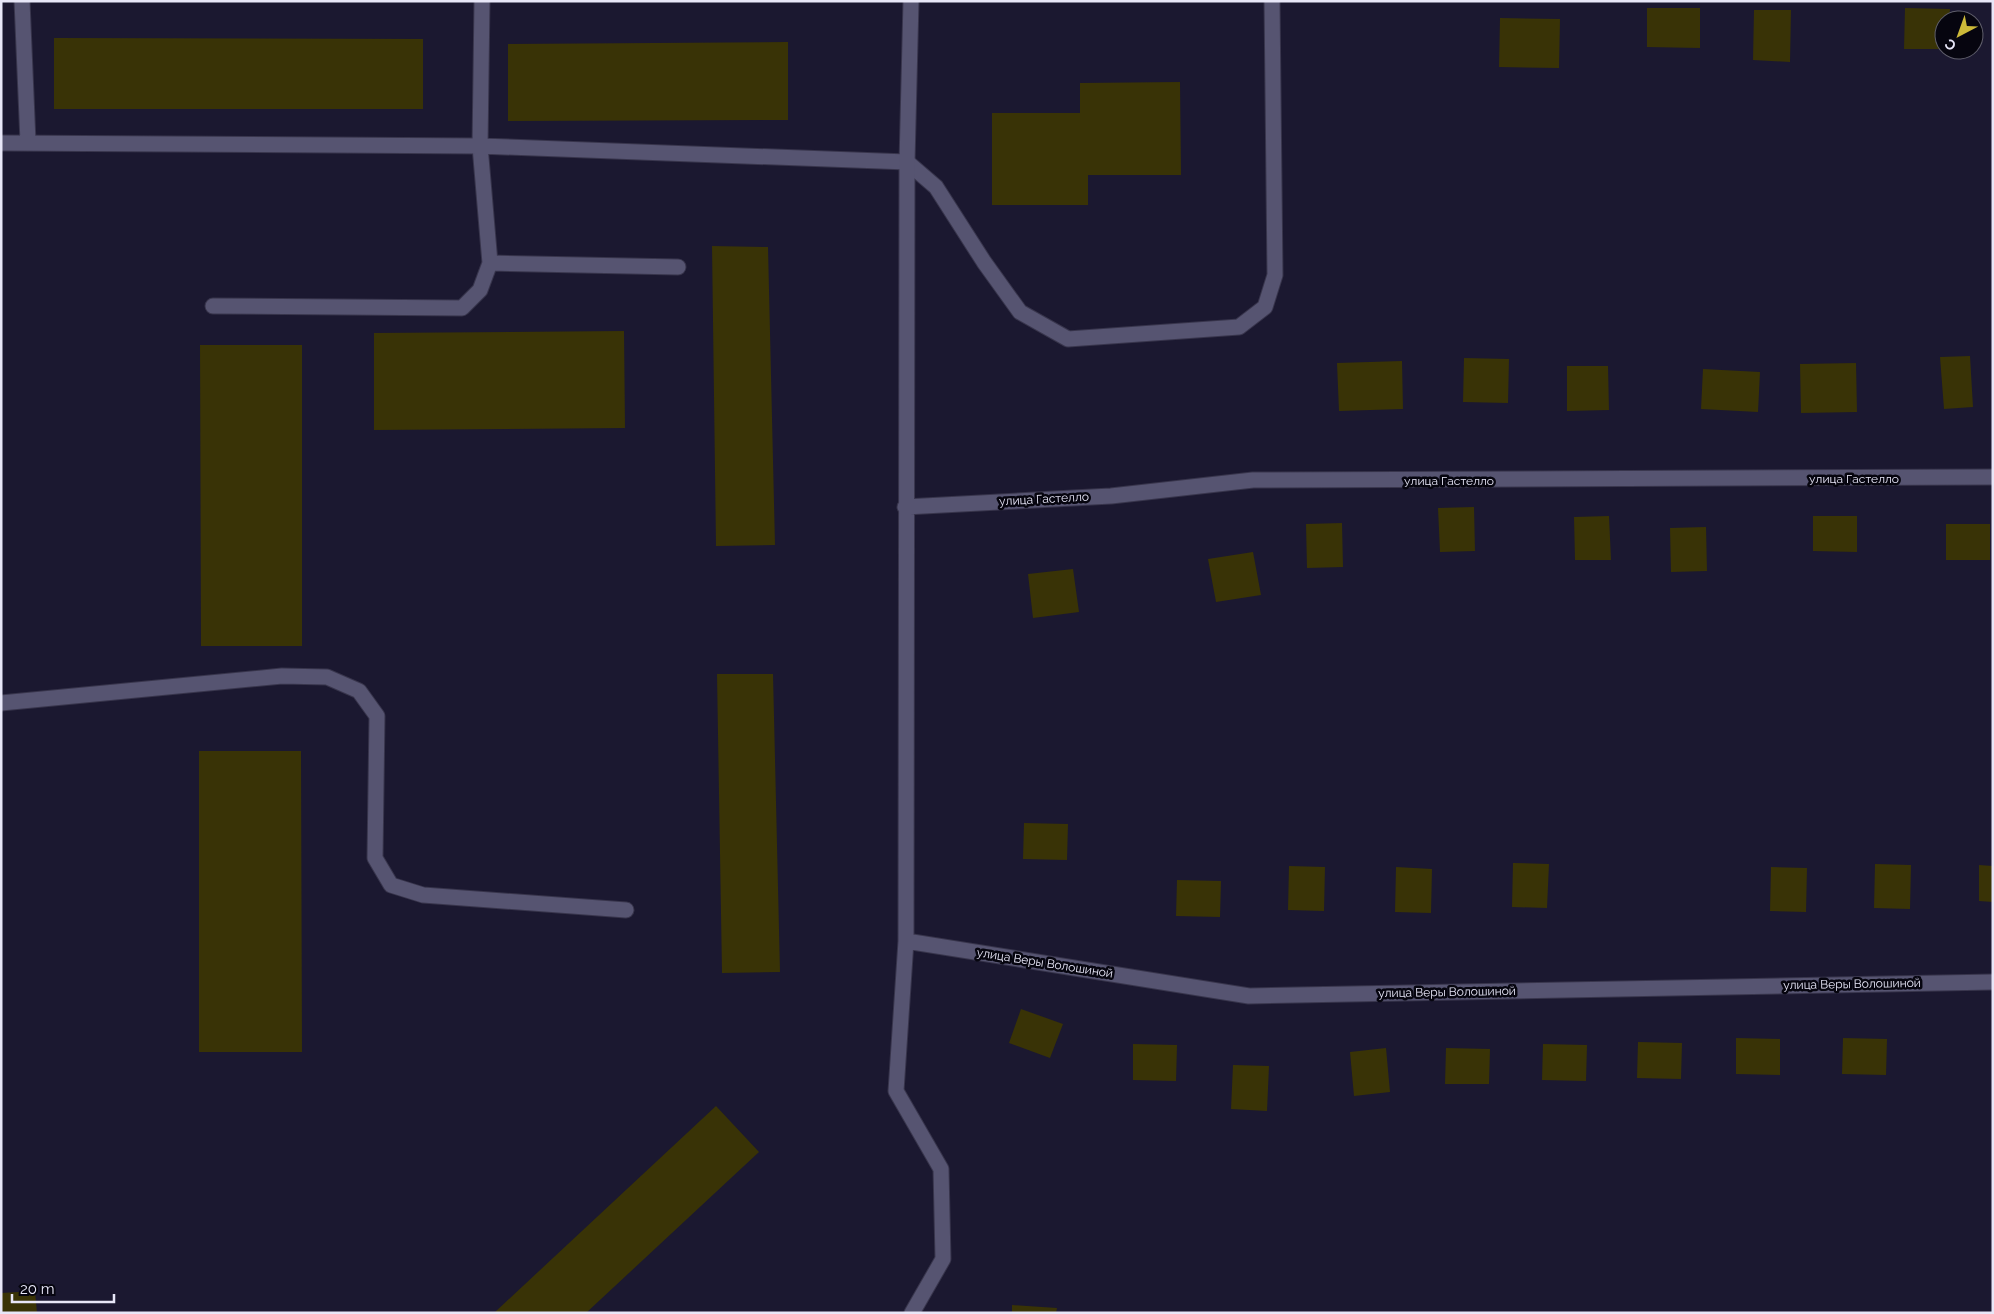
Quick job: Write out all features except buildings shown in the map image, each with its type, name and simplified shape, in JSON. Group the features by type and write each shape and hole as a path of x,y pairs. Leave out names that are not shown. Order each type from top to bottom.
{"street":[{"path":"22,1 28,142"},
{"path":"213,306 462,308 480,290 490,263 480,146 482,1"},
{"path":"911,1 907,162 905,507 906,941 896,1090 941,1169 943,1258 912,1313"},
{"path":"1,143 480,146 907,162 936,187 984,262 1020,312 1068,339 1239,327 1264,307 1275,275 1272,1"},
{"path":"490,263 678,267"},
{"name":"улица Гастелло","path":"905,507 1111,496 1253,480 1993,478"},
{"path":"1,703 282,676 327,677 359,690 377,716 375,858 391,885 423,895 626,910"},
{"name":"улица Веры Волошиной","path":"906,941 1250,996 1993,982"}]}
